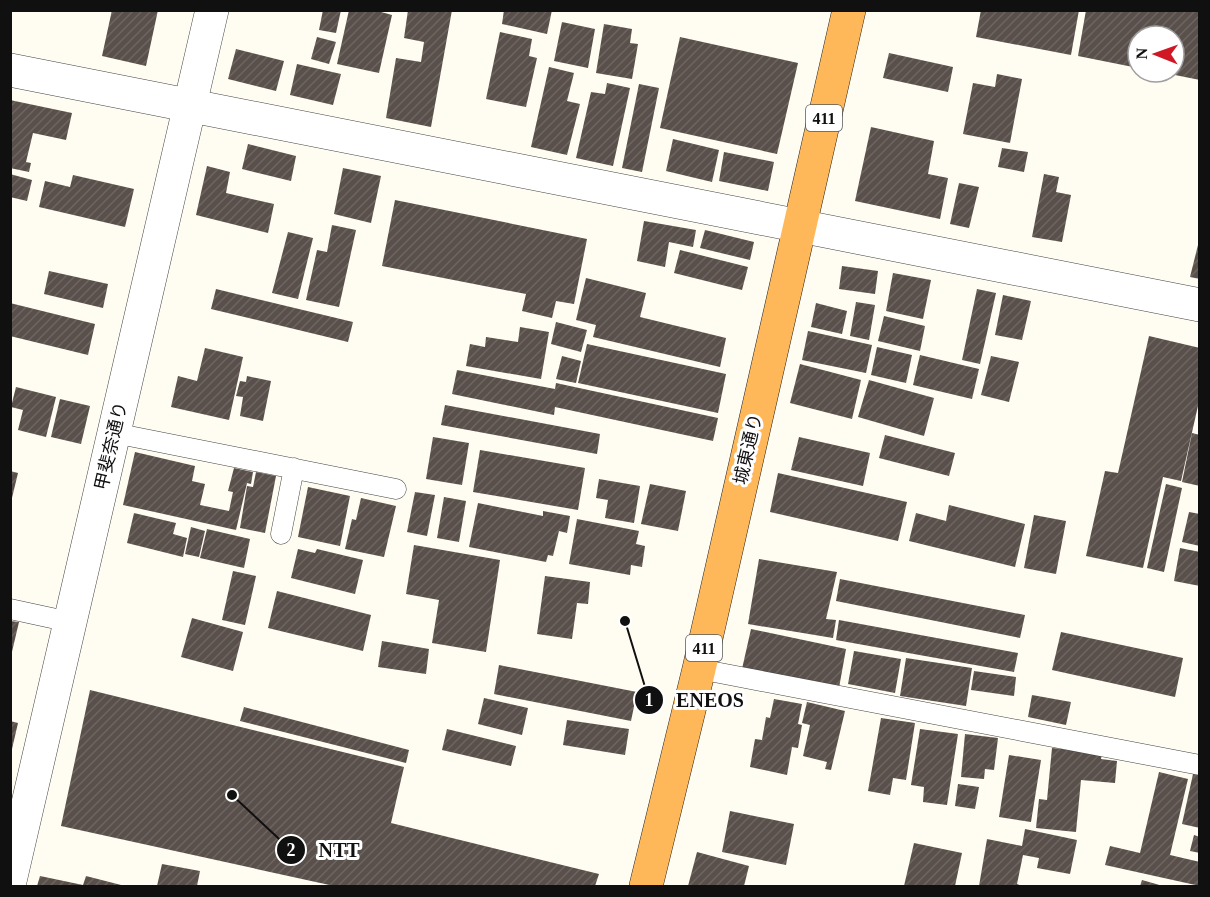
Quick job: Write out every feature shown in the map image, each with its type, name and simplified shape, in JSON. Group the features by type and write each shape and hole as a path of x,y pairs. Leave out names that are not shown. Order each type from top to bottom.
{"highway":[{"name":"城東通り","path":"646,886 699,669 849,10"}],"street":[{"name":"甲斐奈通り","path":"10,881 212,10"},
{"path":"10,70 1200,305"}],"lane":[{"path":"114,433 396,489"},
{"path":"281,534 294,468"},
{"path":"10,609 70,622"},
{"path":"699,669 1200,765"}],"building":[{"path":"112,10 158,10 146,66 102,56"},
{"path":"323,10 341,10 336,33 319,30"},
{"path":"349,10 374,10 392,15 379,73 337,64"},
{"path":"408,10 452,10 431,127 386,118 396,58 421,62 424,42 404,38"},
{"path":"504,10 552,10 547,34 502,24"},
{"path":"981,10 1079,10 1071,55 976,37"},
{"path":"1086,10 1200,10 1200,80 1186,77 1186,24 1126,24 1126,66 1078,56"},
{"path":"562,22 595,29 588,68 554,61"},
{"path":"604,24 632,29 630,43 638,44 632,79 596,73"},
{"path":"500,32 532,39 529,56 537,58 526,107 486,99"},
{"path":"317,37 336,42 329,64 311,59"},
{"path":"680,37 798,63 777,154 660,128"},
{"path":"236,49 284,61 276,91 228,79"},
{"path":"889,53 953,67 948,92 883,78"},
{"path":"297,64 341,74 333,105 290,95"},
{"path":"549,67 574,73 567,101 580,104 567,155 531,147"},
{"path":"997,74 1022,79 1010,143 963,134 973,83 995,87"},
{"path":"607,83 630,88 613,166 576,158 591,92 605,94"},
{"path":"639,84 659,88 642,172 622,168"},
{"path":"10,100 72,113 66,140 33,133 26,162 31,163 29,172 10,168"},
{"path":"871,127 934,141 928,174 948,178 940,219 855,201"},
{"path":"673,139 719,150 712,182 666,171"},
{"path":"248,144 296,156 291,181 242,169"},
{"path":"1002,148 1028,152 1024,172 998,167"},
{"path":"724,152 774,162 768,191 719,181"},
{"path":"207,166 230,172 226,193 274,204 268,233 196,215"},
{"path":"343,168 381,176 371,223 334,214"},
{"path":"10,174 32,180 27,201 10,197"},
{"path":"1044,174 1059,177 1056,192 1071,195 1062,242 1032,237"},
{"path":"73,175 134,189 125,227 39,207 45,181 70,187"},
{"path":"959,183 979,187 969,228 950,224"},
{"path":"395,200 587,239 574,304 556,301 552,318 522,311 526,294 382,266"},
{"path":"644,221 696,230 693,247 669,242 665,267 637,261"},
{"path":"332,225 356,230 339,307 306,300 317,250 327,252"},
{"path":"705,230 754,242 750,260 700,248"},
{"path":"288,232 313,238 298,299 272,293"},
{"path":"1200,237 1200,279 1190,277"},
{"path":"680,250 748,267 742,290 674,273"},
{"path":"842,266 878,271 875,294 839,289"},
{"path":"49,271 108,284 103,308 44,294"},
{"path":"893,273 931,280 923,319 886,311"},
{"path":"586,278 646,293 640,317 726,338 720,367 593,337 596,325 576,320"},
{"path":"216,289 353,322 348,342 211,309"},
{"path":"977,289 996,293 980,364 962,360"},
{"path":"1003,295 1031,301 1022,340 995,335"},
{"path":"856,302 875,305 869,340 850,336"},
{"path":"10,303 95,324 88,355 10,336"},
{"path":"816,303 847,311 842,334 811,327"},
{"path":"884,316 925,326 920,351 878,341"},
{"path":"556,322 587,330 581,352 551,344"},
{"path":"520,327 549,332 541,379 466,366 470,344 485,347 486,337 518,342"},
{"path":"808,331 872,345 866,373 802,360"},
{"path":"1149,336 1200,348 1200,397 1181,481 1163,477 1143,568 1086,556 1105,471 1118,473"},
{"path":"587,344 726,374 718,413 578,383"},
{"path":"877,347 912,355 906,383 871,375"},
{"path":"205,348 243,357 229,420 171,407 178,376 197,381"},
{"path":"920,355 979,369 972,399 913,385"},
{"path":"562,356 581,361 576,383 556,379"},
{"path":"991,356 1019,362 1009,402 981,395"},
{"path":"800,364 861,380 852,419 790,403"},
{"path":"457,370 555,389 556,383 718,418 713,441 555,407 554,415 452,394"},
{"path":"247,376 271,381 263,421 240,416 243,397 236,396 240,381 246,382"},
{"path":"869,380 934,398 924,436 858,417"},
{"path":"16,387 56,397 46,437 18,430 23,410 11,407"},
{"path":"60,399 90,406 81,444 51,437"},
{"path":"445,405 600,434 597,454 441,425"},
{"path":"1192,433 1200,435 1200,486 1182,482"},
{"path":"885,435 955,453 949,476 879,458"},
{"path":"433,437 469,443 462,485 426,479"},
{"path":"799,437 870,453 863,486 791,470"},
{"path":"480,450 585,468 578,510 473,492"},
{"path":"135,452 195,466 192,481 205,484 200,505 229,511 233,492 228,491 234,468 253,472 251,484 247,483 236,530 123,505"},
{"path":"10,471 18,473 11,502 10,502"},
{"path":"256,472 276,476 265,533 240,528 247,486 253,487"},
{"path":"778,473 907,502 898,541 770,512"},
{"path":"599,479 640,486 634,523 605,518 608,500 596,498"},
{"path":"650,484 686,491 678,531 641,524"},
{"path":"1166,484 1182,488 1164,572 1147,568"},
{"path":"308,487 350,496 340,546 298,537"},
{"path":"415,492 435,495 427,536 407,532"},
{"path":"444,497 466,501 459,542 437,538"},
{"path":"361,498 396,506 384,557 345,549 352,519 356,520"},
{"path":"478,503 543,516 543,511 570,516 567,533 559,531 553,556 548,555 546,562 469,547"},
{"path":"949,505 1025,524 1015,567 909,541 916,513 946,521"},
{"path":"1189,512 1200,514 1200,546 1182,542"},
{"path":"134,513 176,523 173,534 187,538 183,557 127,543"},
{"path":"1034,515 1066,521 1056,574 1024,568"},
{"path":"577,519 639,531 636,544 645,546 642,567 631,565 630,575 569,564"},
{"path":"191,527 205,531 199,557 185,554"},
{"path":"207,529 250,539 244,568 200,558"},
{"path":"414,545 500,560 486,652 432,643 439,600 406,594"},
{"path":"1180,548 1200,552 1200,586 1174,581"},
{"path":"298,549 315,553 317,549 363,560 355,594 291,578"},
{"path":"759,559 837,572 826,619 836,620 833,638 748,624"},
{"path":"233,571 256,576 245,625 222,620"},
{"path":"545,576 590,582 588,604 577,603 572,639 537,634"},
{"path":"840,579 1025,615 1020,638 836,601"},
{"path":"277,591 371,615 363,651 268,628"},
{"path":"192,618 243,632 233,671 181,657"},
{"path":"839,620 1018,653 1014,672 836,640"},
{"path":"10,621 19,622 11,656 10,656"},
{"path":"751,629 846,649 839,688 742,669"},
{"path":"1061,632 1183,658 1175,697 1052,670"},
{"path":"382,641 429,649 426,674 378,667"},
{"path":"854,651 901,659 895,693 848,684"},
{"path":"906,658 972,668 966,706 900,696"},
{"path":"499,665 637,692 631,721 494,694"},
{"path":"974,671 1016,677 1014,696 971,690"},
{"path":"90,690 404,767 391,823 599,874 595,886 334,886 61,826"},
{"path":"1032,695 1071,702 1066,725 1028,717"},
{"path":"484,698 528,708 522,735 478,724"},
{"path":"774,699 802,704 798,724 802,725 798,748 792,747 787,775 750,767 755,739 762,740 766,717 770,718"},
{"path":"807,702 845,711 831,770 825,769 827,762 803,756 810,725 802,723"},
{"path":"244,707 409,750 406,763 240,721"},
{"path":"881,718 915,723 906,780 893,778 890,795 868,791"},
{"path":"567,720 629,729 625,755 563,745"},
{"path":"10,721 18,723 12,749 10,748"},
{"path":"447,729 516,746 511,766 442,750"},
{"path":"920,729 958,734 947,805 923,802 924,787 911,785"},
{"path":"965,734 998,738 994,770 985,769 984,779 961,777"},
{"path":"1052,748 1102,753 1101,759 1117,761 1115,783 1081,780 1076,832 1036,828 1039,799 1047,800"},
{"path":"1009,755 1041,760 1031,822 999,817"},
{"path":"1159,772 1188,779 1170,855 1200,862 1200,886 1105,865 1110,846 1140,853"},
{"path":"1193,774 1200,775 1200,828 1182,824"},
{"path":"958,784 979,787 975,809 955,806"},
{"path":"730,811 794,824 786,865 722,852"},
{"path":"1025,829 1077,840 1070,874 1037,868 1039,858 1023,855 1017,884 1022,886 979,886 987,839 1022,846"},
{"path":"1194,835 1200,837 1200,853 1190,851"},
{"path":"914,843 962,853 955,886 904,886"},
{"path":"697,852 749,866 744,886 688,886"},
{"path":"162,864 200,871 197,886 157,886"},
{"path":"40,876 83,885 86,876 125,886 37,886"},
{"path":"1142,880 1163,886 1140,886"}],"place":[{"name":"ENEOS","path":"625,621"},
{"name":"NTT","path":"232,795"}]}
